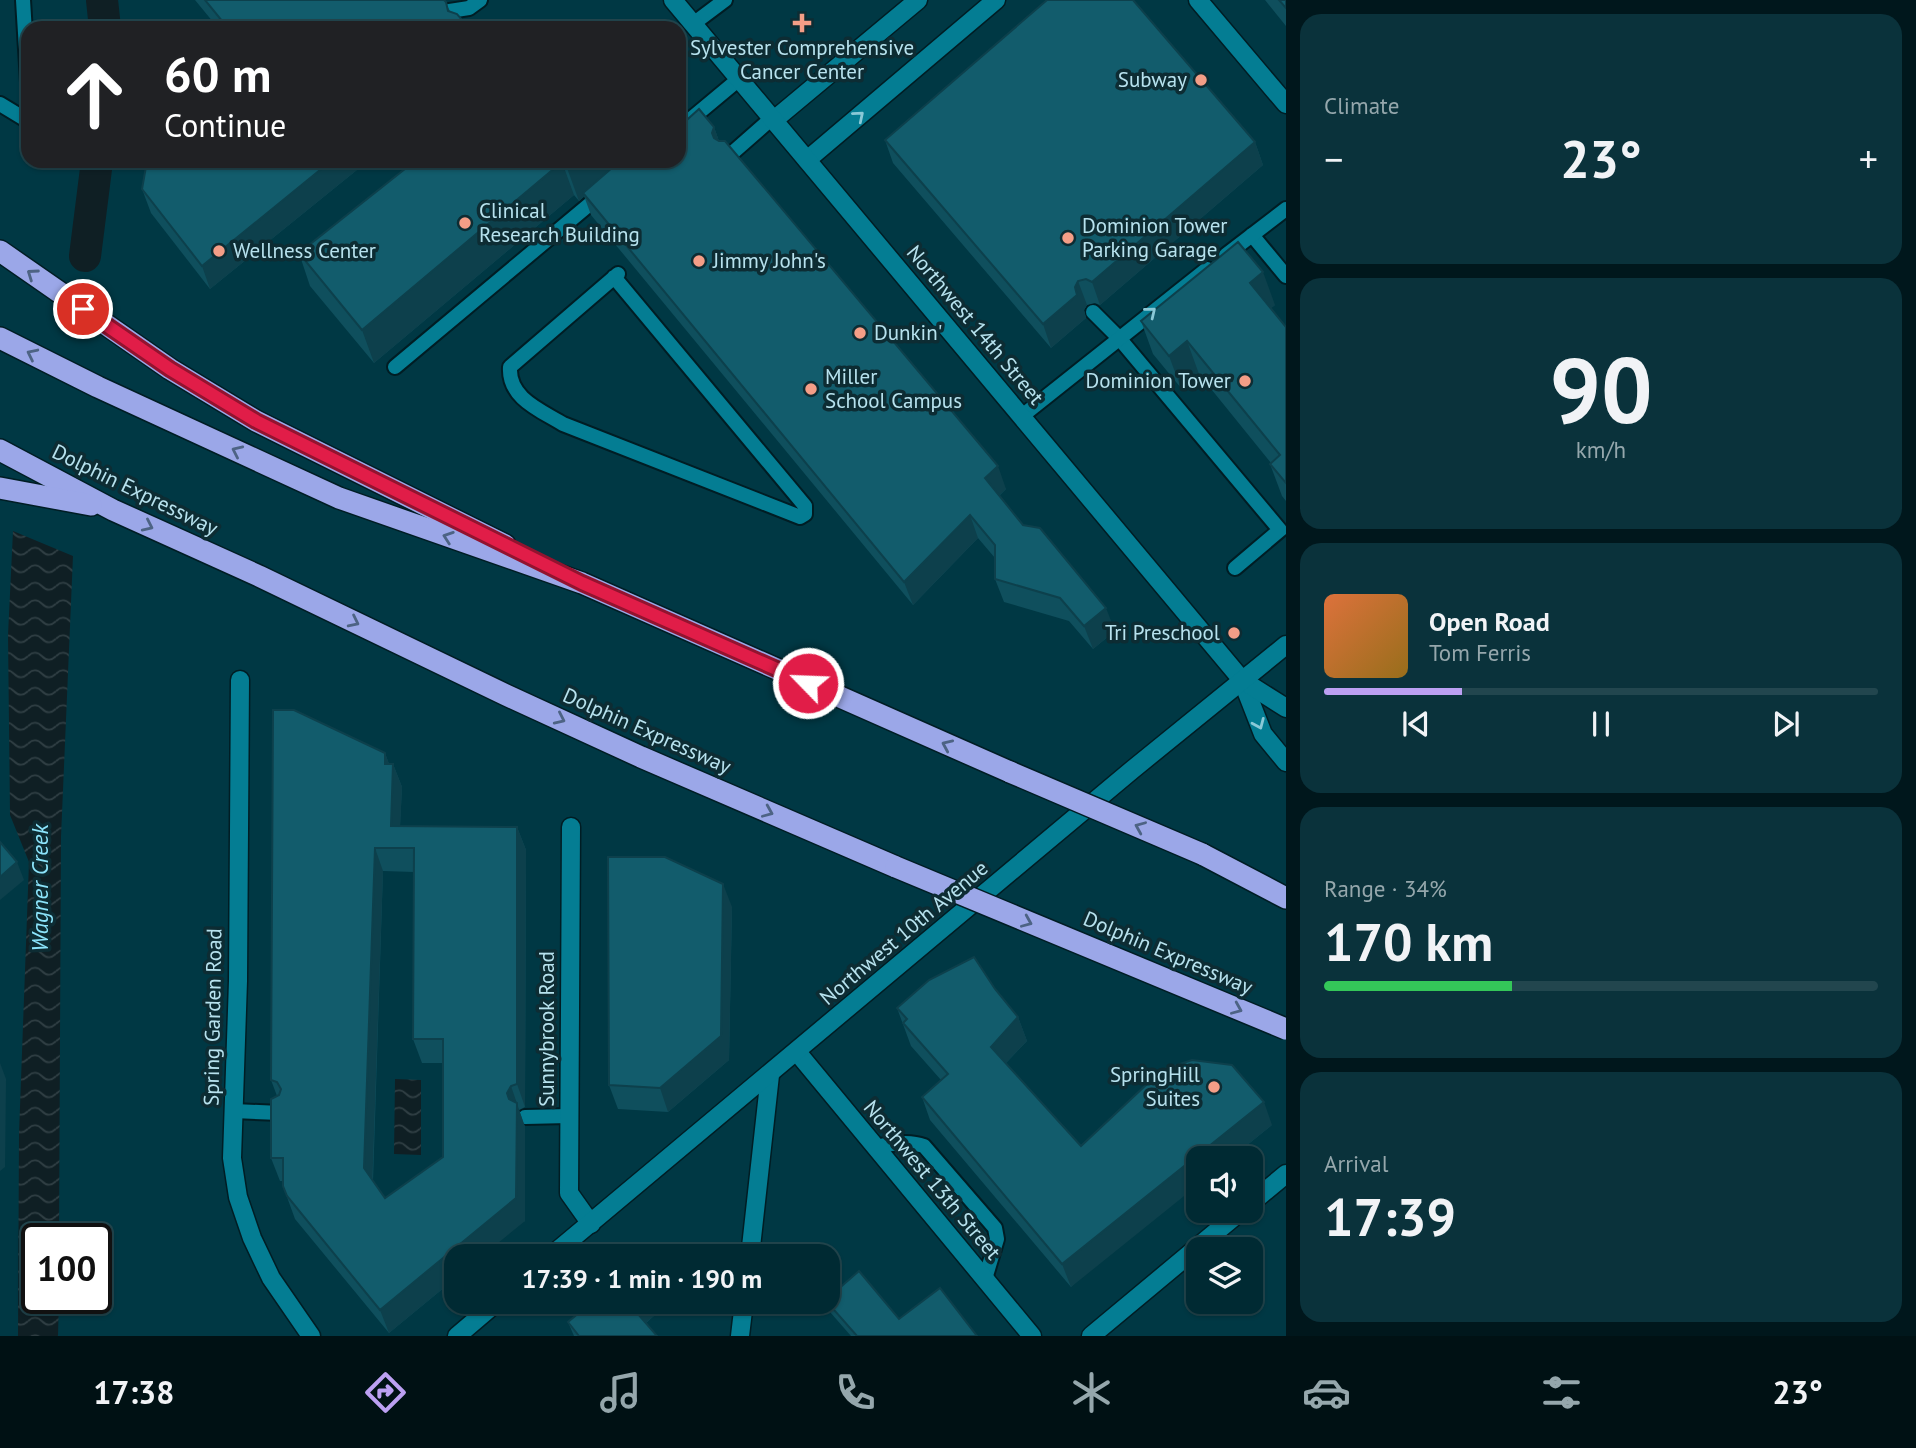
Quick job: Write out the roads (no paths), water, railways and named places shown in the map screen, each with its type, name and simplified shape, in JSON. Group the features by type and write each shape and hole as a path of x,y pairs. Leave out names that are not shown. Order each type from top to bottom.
{"highway":[{"path":"0,251 170,369 256,421 582,583 1202,854 1286,898"},
{"path":"0,338 98,387 339,498 582,583"},
{"name":"Dolphin Expressway","path":"0,450 113,510 641,757 896,867 1286,1029"},
{"path":"0,488 113,510"},
{"path":"1202,854 1286,882"}],"street":[{"name":"Northwest 14th Street","path":"673,0 1241,680 1263,734 1286,762"},
{"path":"773,119 918,0"},
{"path":"807,160 996,0"},
{"path":"1198,0 1286,104"},
{"name":"Northwest 10th Avenue","path":"566,1244 1286,645"},
{"name":"Spring Garden Road","path":"240,680 238,981 232,1158 238,1197 252,1238 271,1278 311,1336"},
{"name":"Northwest 14th Street","path":"1241,680 1286,708"},
{"name":"Sunnybrook Road","path":"571,827 569,1193 591,1224"},
{"name":"Northwest 13th Street","path":"797,1052 1032,1336"},
{"path":"751,1244 770,1075"},
{"path":"1263,1193 1286,1174"},
{"path":"1091,1336 1227,1223"},
{"path":"457,1336 482,1314"},
{"path":"740,1336 743,1314"}],"lane":[{"path":"23,0 24,21"},
{"path":"693,24 725,0"},
{"path":"443,12 474,4"},
{"path":"467,21 474,4"},
{"path":"686,123 739,79"},
{"path":"0,104 21,117"},
{"path":"730,155 773,119"},
{"path":"395,367 609,188"},
{"path":"1022,416 1177,291 1286,209"},
{"path":"1252,235 1286,276"},
{"path":"616,276 805,506 805,514 800,517 563,424 528,403 517,392 510,379 510,367 616,276"},
{"path":"1093,312 1119,338 1280,530 1235,568"},
{"path":"234,1111 280,1113"},
{"path":"525,1116 569,1116"},
{"path":"875,1147 898,1143 924,1146 995,1228 997,1239 985,1279"}],"water":[{"name":"Wagner Creek","path":"13,531 73,556 61,837 59,1223 21,1223 21,1314 59,1314 58,1336 18,1336 19,1134 29,862 10,815 8,635"},
{"path":"395,1079 421,1080 421,1155 394,1154"}],"waterway":[{"name":"Wagner Creek","path":"102,0 104,21"},
{"name":"Wagner Creek","path":"85,256 96,168"}],"place":[{"name":"Sylvester Comprehensive Cancer Center","path":"802,23"},
{"name":"Subway","path":"1201,80"},
{"name":"Clinical Research Building","path":"465,223"},
{"name":"Dominion Tower Parking Garage","path":"1068,238"},
{"name":"Wellness Center","path":"219,251"},
{"name":"Jimmy John's","path":"699,261"},
{"name":"Dunkin'","path":"860,333"},
{"name":"Dominion Tower","path":"1245,381"},
{"name":"Miller School Campus","path":"811,389"},
{"name":"Tri Preschool","path":"1234,633"},
{"name":"SpringHill Suites","path":"1214,1087"}]}
